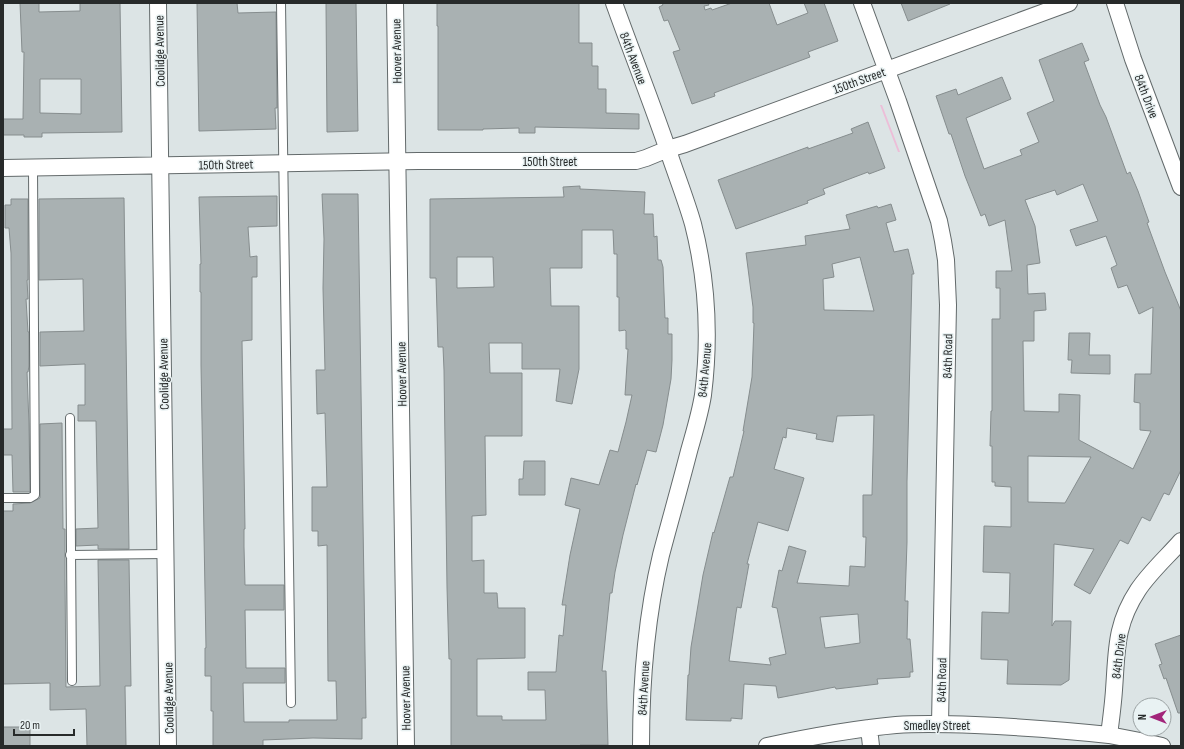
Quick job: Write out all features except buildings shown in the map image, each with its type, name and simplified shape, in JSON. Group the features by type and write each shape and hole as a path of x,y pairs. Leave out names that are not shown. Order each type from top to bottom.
{"street":[{"name":"Coolidge Avenue","path":"158,3 168,746"},
{"name":"Hoover Avenue","path":"395,3 406,746"},
{"name":"84th Avenue","path":"614,3 668,149 692,222 701,264 705,307 706,358 702,398 661,556 650,614 644,660 641,705 641,746"},
{"name":"84th Road","path":"862,3 932,200 940,228 946,260 948,305 940,724"},
{"name":"150th Street","path":"3,168 282,163 636,161 1069,3"},
{"name":"84th Drive","path":"1115,3 1133,59 1181,187"},
{"name":"84th Drive","path":"1109,735 1114,689 1116,648 1124,616 1139,589 1181,541"},
{"name":"Smedley Street","path":"767,746 799,739 896,725 940,724 1035,728 1109,735"},
{"path":"869,728 871,746"},
{"path":"1109,735 1139,743 1162,746"}],"lane":[{"path":"281,3 282,163 291,703"},
{"path":"3,498 30,498 35,496 33,168"},
{"path":"70,418 72,682"},
{"path":"70,555 166,554"}],"shaded area":[{"path":"880,105 882,105 900,152 898,152"}]}
